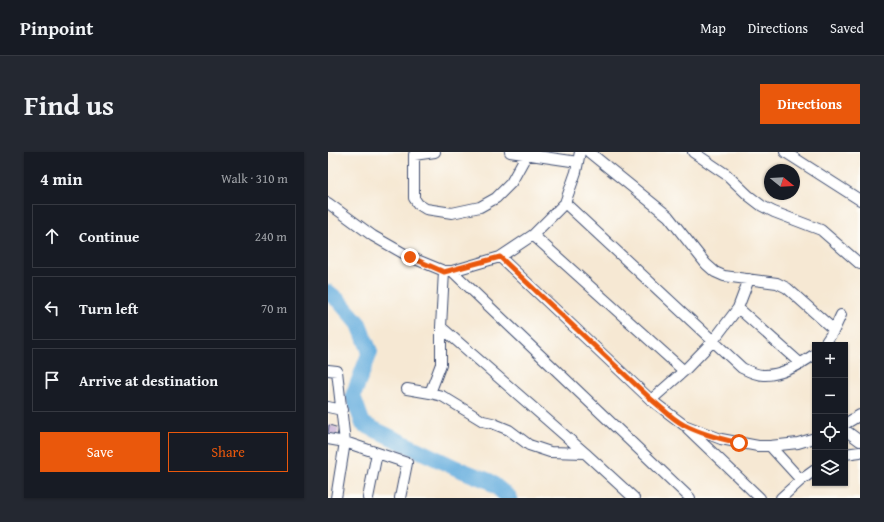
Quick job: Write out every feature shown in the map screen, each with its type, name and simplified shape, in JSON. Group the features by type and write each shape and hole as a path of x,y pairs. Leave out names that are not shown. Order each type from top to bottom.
{"street":[{"path":"434,152 414,155 414,198 418,204 426,209 452,213 480,207 496,198 511,183 527,154"},
{"path":"448,271 500,257 533,235 565,203 576,172 579,157 510,152"},
{"path":"588,152 668,216 706,264 715,272 724,276 777,283 787,288 834,330"},
{"path":"693,152 727,175 762,206 821,230 860,264"},
{"path":"786,152 860,200"},
{"path":"328,203 373,236 410,257 448,271 690,498"},
{"path":"565,203 742,368 763,375 781,372 801,364 812,356"},
{"path":"533,235 684,371"},
{"path":"500,257 652,400 684,425 760,498"},
{"path":"430,393 441,364 441,327 448,271"},
{"path":"652,400 684,371 713,341 738,308 749,279"},
{"path":"738,308 801,364"},
{"path":"826,342 841,315"},
{"path":"441,327 634,498"},
{"path":"328,370 337,372 345,442 336,498"},
{"path":"407,389 442,396 483,421 509,430 529,445 550,452 585,453"},
{"path":"328,407 342,410"},
{"path":"848,422 860,415"},
{"path":"684,425 721,439 739,443 770,446 798,443 812,439"},
{"path":"848,432 860,441"},
{"path":"328,439 345,442 408,463 400,498"},
{"path":"770,446 801,480"},
{"path":"848,454 860,452"},
{"path":"368,498 377,453"},
{"path":"782,498 801,480 812,472"}],"building":[{"path":"329,425 339,428 337,436 328,434"}],"waterway":[{"path":"328,292 339,301 359,324 370,352 353,396 363,424 456,468 489,481 510,498"}],"route":[{"path":"410,257 444,272 500,257 652,400 674,418 684,425 696,430 721,439 739,443"}]}
